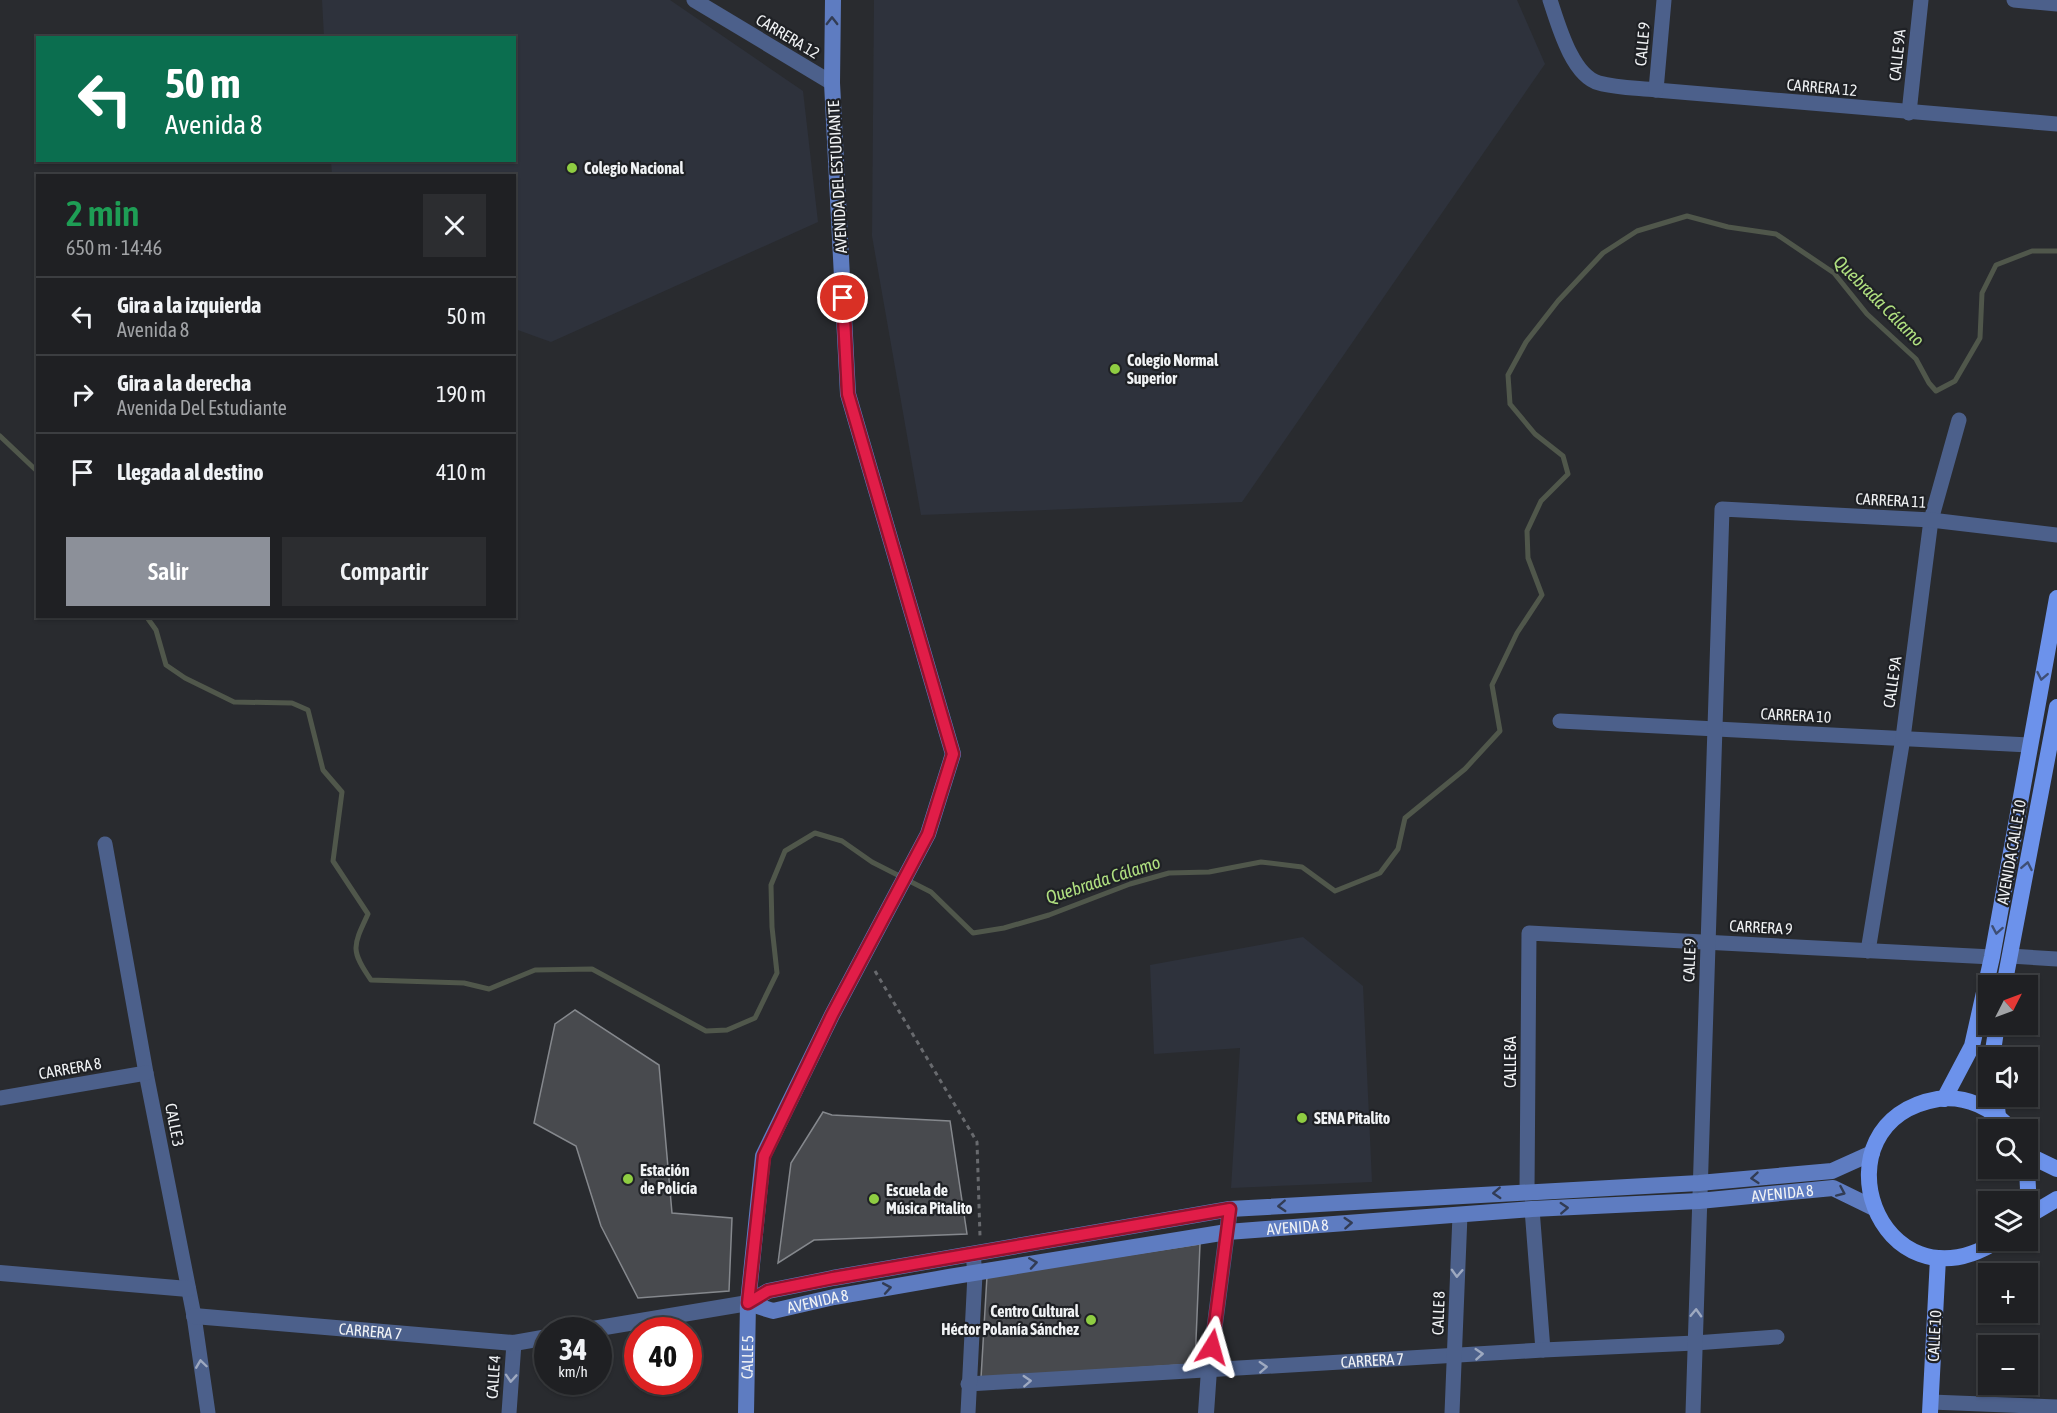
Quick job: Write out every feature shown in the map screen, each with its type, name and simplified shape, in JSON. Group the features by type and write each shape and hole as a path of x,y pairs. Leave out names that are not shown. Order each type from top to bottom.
{"main road":[{"name":"AVENIDA DEL ESTUDIANTE","path":"748,1303 764,1156 832,1015 928,834 953,754 848,394 832,84 832,0"},
{"name":"AVENIDA CALLE 10","path":"1944,1099 1972,1046 1992,957 2057,598"},
{"name":"AVENIDA CALLE 10","path":"2006,975 2053,746 2057,707"},
{"path":"1983,1251 1960,1258 1938,1258 1917,1252 1899,1242 1884,1227 1874,1208 1868,1181 1872,1153 1880,1135 1908,1109 1925,1102 1944,1099 1963,1100 1982,1106 2001,1119"},
{"path":"1997,1107 1998,1116"},
{"name":"AVENIDA 8","path":"748,1303 768,1291 833,1278 1230,1209 1699,1183 1832,1172 1872,1153"},
{"path":"2038,1160 2057,1169"},
{"name":"AVENIDA 8","path":"748,1303 773,1311 834,1297 1227,1232 1532,1209 1699,1201 1833,1188 1874,1208"},
{"path":"2038,1210 2057,1199"},
{"name":"CALLE 10","path":"1930,1407 1938,1258"},
{"name":"CALLE 5","path":"746,1413 748,1303"}],"street":[{"name":"CARRERA 12","path":"694,0 832,84"},
{"name":"CARRERA 12","path":"1550,0 1568,50 1587,77 1598,83 1909,113 2057,124"},
{"name":"CALLE 9","path":"1656,90 1664,0"},
{"name":"CALLE 9A","path":"1909,113 1921,0"},
{"path":"2014,0 2057,4"},
{"name":"CALLE 9A","path":"1868,951 1903,738 1931,520 1959,420"},
{"name":"CALLE 9","path":"1693,1413 1722,509"},
{"name":"CARRERA 11","path":"1722,509 1931,520 2057,535"},
{"name":"CARRERA 10","path":"1560,721 2029,745"},
{"name":"CALLE 3","path":"105,844 146,1073 194,1316 208,1413"},
{"name":"CARRERA 9","path":"1529,933 1992,957"},
{"name":"CALLE 8A","path":"1527,1191 1529,933"},
{"path":"2010,956 2057,958"},
{"name":"CARRERA 8","path":"0,1098 146,1073"},
{"path":"1206,1413 1209,1370 1230,1209"},
{"path":"1532,1209 1543,1350"},
{"name":"CALLE 8","path":"1452,1413 1460,1215"},
{"path":"968,1413 977,1253"},
{"path":"0,1273 188,1288"},
{"path":"612,1326 748,1303"},
{"name":"CARRERA 7","path":"194,1316 514,1343 534,1339"},
{"name":"CARRERA 7","path":"968,1384 1695,1343 1777,1336"},
{"name":"CALLE 4","path":"509,1413 514,1343"},
{"path":"1930,1407 2057,1407"}],"path":[{"path":"865,954 977,1142 977,1253"}],"shaded area":[{"name":"Colegio Nacional","path":"322,0 670,0 803,91 818,222 551,342 516,329 516,174 332,174 331,162 516,162 516,36 324,36"},
{"name":"Colegio Normal Superior","path":"874,0 1517,0 1545,64 1242,502 921,515 872,236"},
{"name":"SENA Pitalito","path":"1303,937 1363,986 1372,1182 1231,1188 1240,1048 1154,1054 1150,965"}],"building":[{"name":"Estación de Policía","path":"575,1010 659,1065 672,1213 732,1218 729,1291 638,1298 601,1226 576,1146 534,1123 555,1024"},
{"name":"Escuela de Música Pitalito","path":"823,1112 832,1115 950,1121 967,1234 814,1240 778,1263 791,1163"},
{"name":"Centro Cultural Héctor Polanía Sánchez","path":"1200,1244 1195,1364 981,1378 987,1276"}],"waterway":[{"name":"Quebrada Cálamo","path":"147,618 156,630 166,665 185,678 234,702 292,703 308,710 323,770 342,792 333,861 368,914 359,934 356,948 360,962 371,980 464,983 489,989 535,970 592,969 706,1031 727,1030 755,1018 777,973 772,927 771,885 785,851 815,833 842,841 872,862 931,892 973,933 1004,928 1049,915 1130,884 1169,873 1209,872 1261,862 1302,867 1335,891 1380,873 1398,849 1405,818 1465,769 1500,731 1492,685 1517,633 1542,595 1528,558 1527,531 1541,501 1568,474 1563,456 1535,434 1510,404 1508,375 1526,342 1558,301 1603,253 1637,231 1687,216 1728,227 1776,234 1834,273 1867,314 1916,359 1936,391 1955,381 1980,338 1982,293 1996,265 2032,251 2057,251"},
{"name":"Quebrada Cálamo","path":"0,436 36,470"}],"place":[{"name":"Colegio Nacional","path":"572,168"},
{"name":"Colegio Normal Superior","path":"1115,369"},
{"name":"SENA Pitalito","path":"1302,1118"},
{"name":"Estación de Policía","path":"628,1179"},
{"name":"Escuela de Música Pitalito","path":"874,1199"},
{"name":"Centro Cultural Héctor Polanía Sánchez","path":"1091,1320"}],"route":[{"path":"843,298 848,394 953,754 928,834 832,1015 764,1156 748,1303 768,1291 833,1278 1230,1209 1212,1347"}]}
